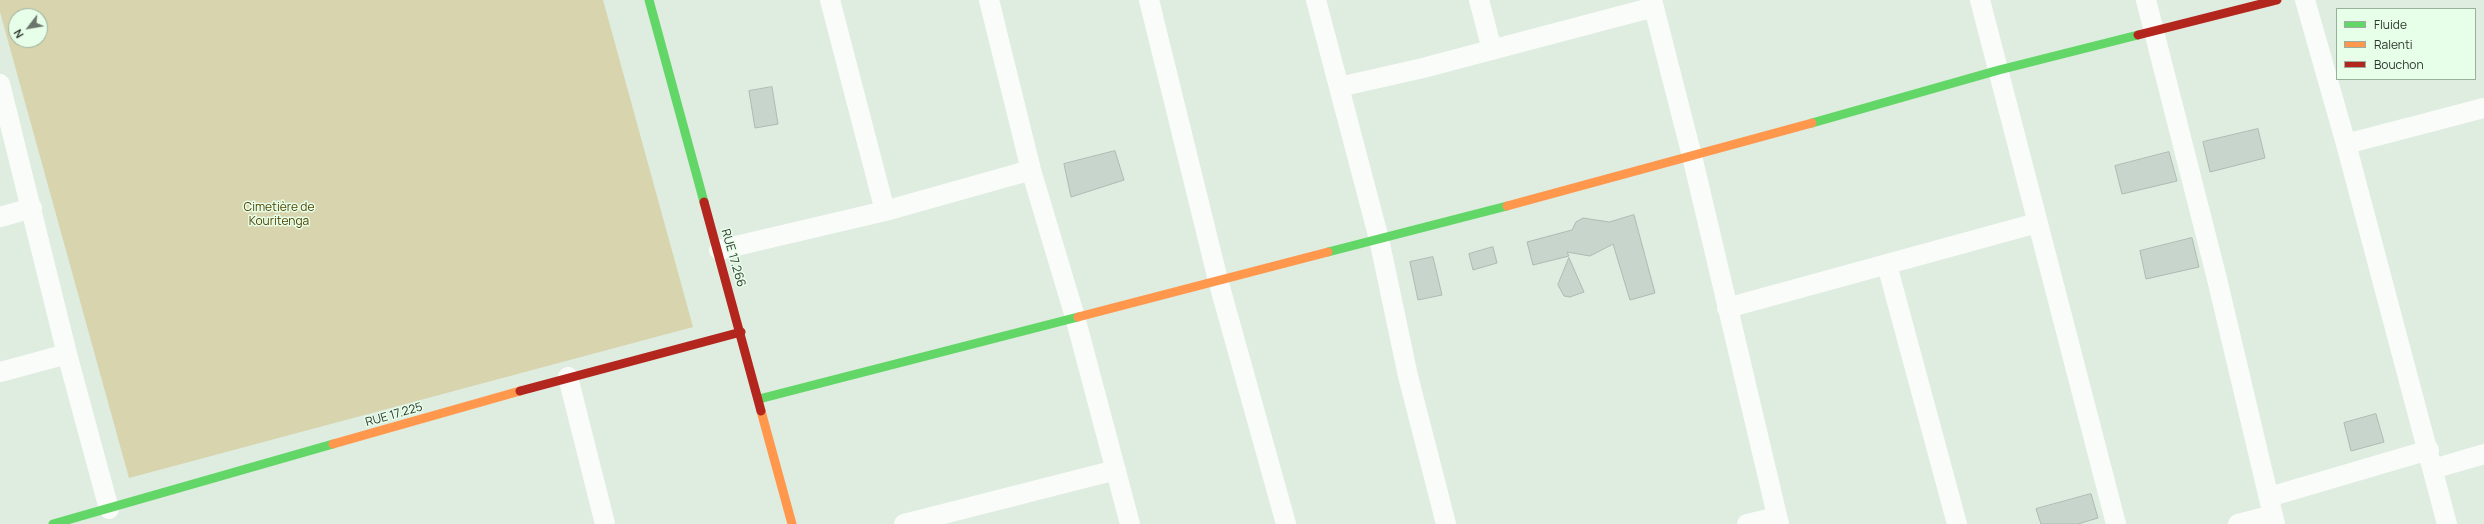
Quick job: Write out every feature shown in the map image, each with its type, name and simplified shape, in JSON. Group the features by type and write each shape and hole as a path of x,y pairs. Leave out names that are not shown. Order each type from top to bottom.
{"street":[{"name":"RUE 17.266","path":"649,0 719,250 792,524"},
{"path":"830,0 885,211"},
{"path":"989,0 1031,170 1076,317 1130,524"},
{"path":"1149,0 1218,280 1286,524"},
{"path":"1316,0 1379,239 1408,376 1446,524"},
{"path":"1479,0 1492,50"},
{"path":"1980,0 2116,524"},
{"path":"2146,0 2272,512"},
{"path":"759,399 1379,239 1692,156 1999,70 2277,0"},
{"path":"2305,0 2346,144 2431,459 2447,524"},
{"path":"1339,87 1492,50 1653,4 1692,156 1778,520 1747,524"},
{"path":"0,84 67,354 109,509"},
{"path":"2346,144 2484,108"},
{"path":"719,250 885,211 1031,170"},
{"path":"0,217 32,208"},
{"path":"1727,308 2037,223"},
{"path":"1887,265 1957,524"},
{"name":"RUE 17.225","path":"53,524 568,377 741,332"},
{"path":"0,372 67,354"},
{"path":"568,377 605,524"},
{"path":"2238,524 2431,459 2484,454"},
{"path":"904,524 971,515 1116,470"}],"green space":[{"name":"Cimetière de Kouritenga","path":"0,0 603,0 693,327 129,478 10,48 48,48 48,8 8,8 8,41 0,12"}],"building":[{"path":"772,87 778,124 755,128 749,91"},
{"path":"2258,129 2265,158 2210,172 2203,142"},
{"path":"1115,151 1124,180 1071,197 1064,164"},
{"path":"2169,152 2177,181 2122,194 2115,166"},
{"path":"1634,215 1655,293 1630,300 1613,244 1590,256 1567,252 1569,256 1533,265 1527,242 1572,230 1576,222 1583,218 1609,222"},
{"path":"2192,238 2199,267 2146,279 2140,251"},
{"path":"1493,247 1497,263 1473,270 1469,254"},
{"path":"1433,257 1442,295 1418,300 1410,262"},
{"path":"1569,258 1584,292 1570,297 1564,296 1558,285"},
{"path":"2376,414 2384,442 2351,451 2344,423"},
{"path":"2091,494 2098,518 2078,524 2041,524 2036,509"}],"traffic: fast":[{"path":"649,0 704,202"},
{"path":"1812,123 1999,70 2138,35"},
{"path":"1328,252 1507,206"},
{"path":"759,399 1078,317"},
{"path":"53,524 333,444"}],"traffic: slow":[{"path":"1507,206 1812,123"},
{"path":"1078,317 1328,252"},
{"path":"333,444 520,391"},
{"path":"761,411 792,524"}],"traffic: jam":[{"path":"2138,35 2277,0"},
{"path":"704,202 761,411"},
{"path":"520,391 741,332"}]}
